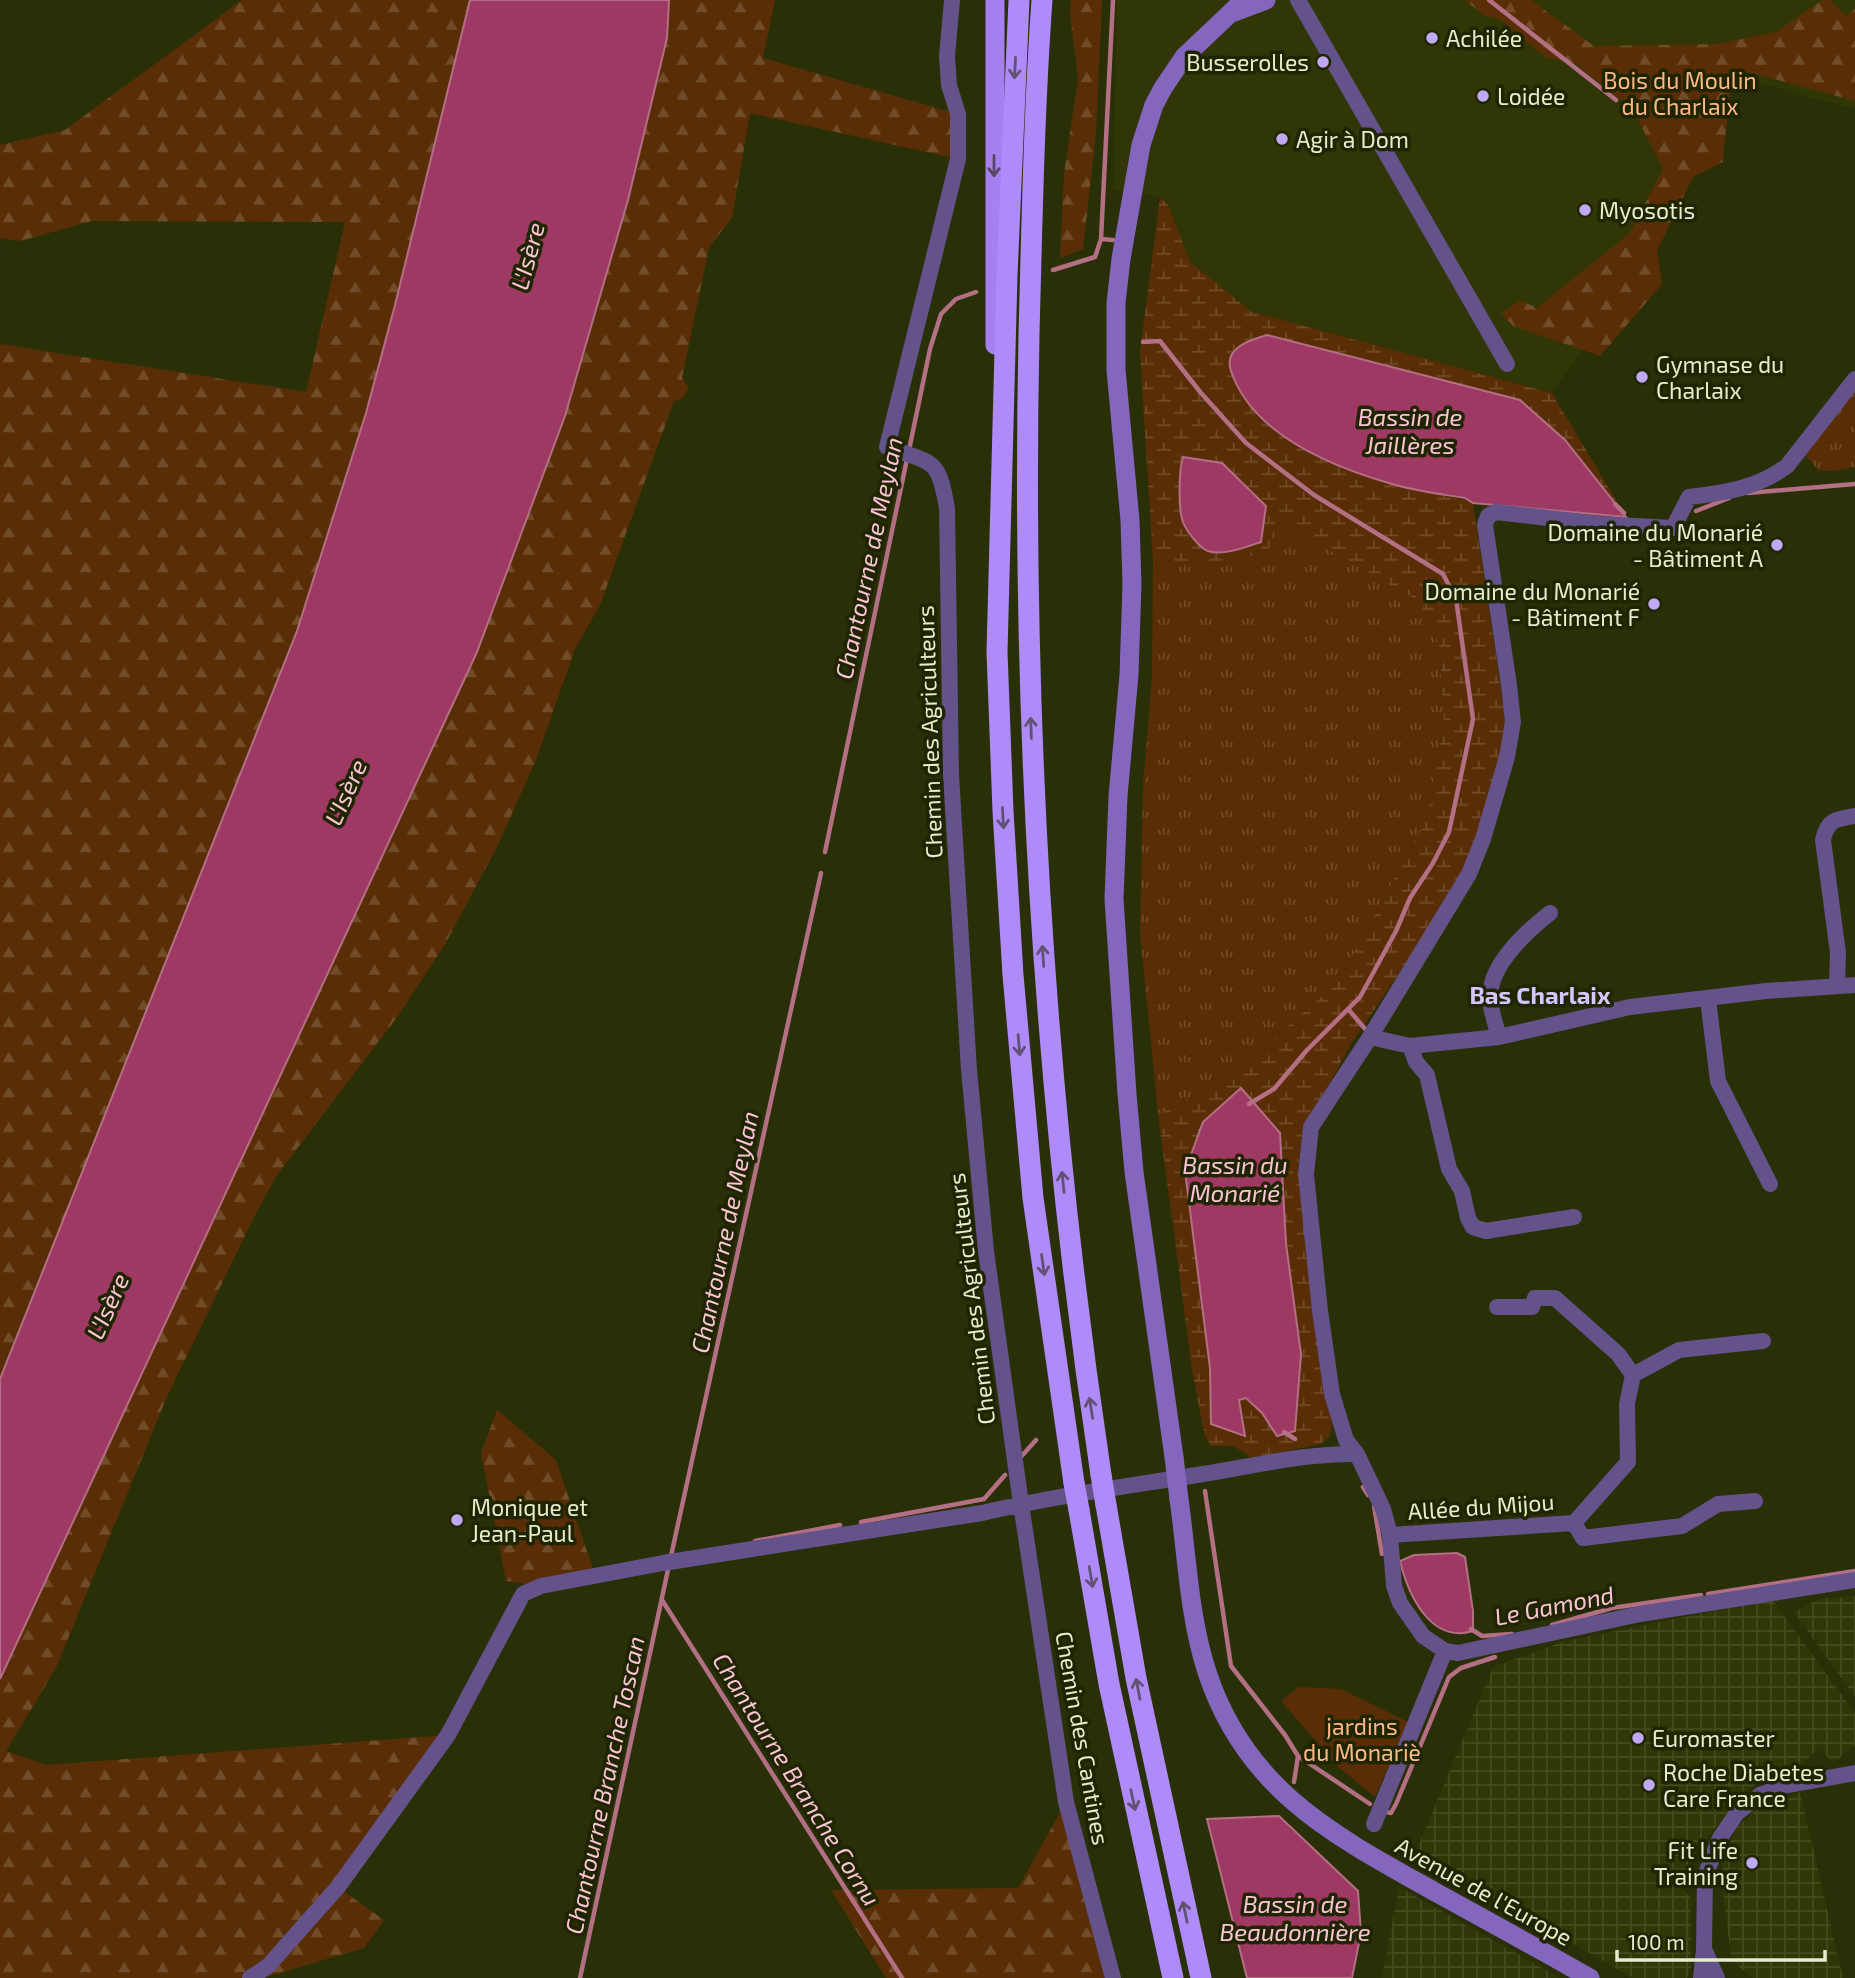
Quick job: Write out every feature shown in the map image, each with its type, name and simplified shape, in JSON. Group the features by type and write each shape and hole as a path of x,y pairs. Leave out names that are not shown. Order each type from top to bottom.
{"highway":[{"path":"995,0 998,652 1003,811 1022,1084 1033,1198 1074,1483 1115,1709 1174,1978"},
{"path":"998,652 1007,275 1019,0"},
{"path":"1042,0 1028,413 1030,697 1038,872 1057,1123 1073,1277 1106,1505 1136,1678 1201,1978"}],"main road":[{"name":"Avenue de l'Europe","path":"1266,0 1249,9 1238,6 1184,57 1163,88 1146,126 1121,259 1116,303 1118,406 1129,508 1132,584 1129,675 1118,796 1114,899 1133,1159 1199,1640 1206,1671 1227,1721 1239,1742 1276,1787 1326,1829 1590,1978"}],"street":[{"name":"Chemin des Agriculteurs","path":"952,0 947,56 949,85 958,114 958,159 887,447 934,465 942,477 947,508 951,775 969,1070 986,1251 1021,1504"},
{"path":"1298,0 1507,364"},
{"path":"1855,379 1794,458 1773,477 1754,485 1689,497 1673,528 1599,524 1496,512 1488,516 1485,525 1513,722 1507,757 1483,839 1469,874 1370,1037 1311,1127 1306,1174 1320,1311 1332,1394 1346,1440 1357,1454 1383,1509 1390,1535 1394,1586 1400,1603 1423,1636 1445,1651 1458,1653 1640,1614 1855,1580"},
{"path":"1837,986 1838,953 1824,840 1826,828 1832,823 1855,816"},
{"path":"1499,1037 1490,999 1493,980 1520,937 1550,913"},
{"path":"1370,1037 1410,1046 1499,1037 1630,1007 1766,991 1855,985"},
{"path":"1708,999 1718,1081 1770,1184"},
{"path":"1410,1046 1416,1062 1427,1074 1449,1169 1462,1191 1468,1218 1473,1227 1486,1231 1574,1217"},
{"path":"1497,1307 1532,1307 1535,1298 1555,1298 1618,1354 1633,1375 1679,1350 1763,1341"},
{"name":"Allée du Mijou","path":"1390,1535 1574,1523 1628,1462 1627,1404 1633,1375"},
{"path":"250,1978 268,1966 338,1887 448,1735 523,1594 541,1586 663,1563 1332,1454 1357,1454"},
{"name":"Allée du Mijou","path":"1574,1523 1583,1538 1682,1526 1718,1504 1755,1501"},
{"name":"Chemin des Cantines","path":"1021,1504 1066,1801 1113,1978"},
{"path":"1374,1824 1445,1651"},
{"path":"1700,1978 1704,1950 1705,1876 1720,1838 1737,1813 1760,1795 1783,1786 1855,1773"},
{"path":"1704,1950 1717,1978"}],"shaded area":[{"path":"1117,0 1855,0 1855,109 1731,76 1647,259 1552,393 1252,312 1190,262 1168,205 1160,197 1113,189"},
{"path":"1855,1596 1855,1697 1794,1612 1819,1599"},
{"path":"1772,1599 1855,1713 1855,1745 1833,1763 1819,1748 1788,1776 1757,1783 1706,1839 1692,1859 1691,1885 1684,1891 1691,1898 1691,1968 1687,1978 1633,1978 1426,1860 1416,1851 1493,1667 1562,1642"},
{"path":"1800,1792 1843,1978 1753,1978 1739,1967 1731,1956 1721,1879 1724,1857 1737,1827 1758,1808"},
{"path":"1399,1887 1560,1978 1382,1978"}],"green space":[{"path":"242,0 470,0 366,413 297,631 0,1379 0,344 306,392 345,222 92,221 20,241 0,238 0,145 65,130"},
{"path":"669,0 775,0 763,58 958,114 958,159 750,113 732,218 709,247 682,378 689,389 680,400 674,401 600,605 575,649 536,760 498,845 444,946 398,1016 277,1175 255,1215 166,1399 56,1668 6,1751 47,1765 448,1735 339,1888 384,1920 364,1948 263,1978 0,1978 0,1679 477,652 565,416 628,200 667,38"},
{"path":"1071,0 1102,0 1096,134 1083,249 1060,258 1064,174 1078,79 1070,14"},
{"name":"Bois du Moulin du Charlaix","path":"1465,0 1531,0 1594,46 1717,44 1776,32 1822,0 1830,0 1846,16 1855,9 1855,101 1741,70 1729,96 1723,162 1693,177 1657,251 1662,284 1600,356 1513,326 1501,313 1520,300 1537,308 1630,233 1663,169 1633,110 1576,64 1545,57 1501,20 1483,15"},
{"path":"1160,197 1168,205 1190,262 1252,312 1552,393 1626,517 1473,504 1508,735 1503,759 1461,882 1351,1044 1302,1134 1298,1168 1300,1193 1332,1425 1330,1436 1321,1444 1252,1458 1234,1446 1211,1446 1205,1437 1192,1370 1158,1114 1230,1077 1338,982 1426,821 1444,719 1439,644 1419,601 1276,520 1268,553 1207,563 1153,561 1140,352"},
{"path":"1855,390 1855,467 1832,471 1818,470 1805,455"},
{"name":"Bassin du Monarié","path":"1275,519 1419,601 1439,644 1444,719 1426,821 1338,982 1230,1077 1158,1114 1140,933 1143,788 1152,676 1153,561 1207,563"},
{"path":"497,1410 556,1460 595,1575 541,1586 506,1581 481,1453"},
{"name":"jardins du Monariè","path":"1299,1687 1341,1689 1408,1722 1375,1797 1337,1766 1281,1701"},
{"path":"1066,1802 1113,1978 886,1978 831,1890 1018,1888"}],"water":[{"name":"L'Isère","path":"470,0 669,0 667,38 628,200 565,416 477,652 0,1679 0,1379 297,631 366,413"},
{"name":"Bassin de Jaillères","path":"1267,335 1520,400 1565,440 1626,517 1473,503 1465,498 1369,477 1297,445 1257,413 1242,393 1231,371 1231,356 1234,351"},
{"path":"1183,457 1222,463 1266,506 1261,542 1220,552 1208,551 1197,543 1181,516"},
{"name":"Bassin du Monarié","path":"1241,1088 1280,1133 1286,1244 1301,1354 1295,1431 1277,1436 1262,1413 1246,1398 1239,1400 1245,1436 1211,1424 1210,1368 1185,1171 1203,1122"},
{"path":"1457,1553 1465,1557 1473,1611 1473,1631 1458,1633 1445,1630 1423,1613 1409,1588 1400,1561 1414,1555"},
{"name":"Bassin de Beaudonnière","path":"1279,1816 1358,1891 1361,1933 1352,1978 1247,1978 1207,1819"}],"waterway":[{"name":"Chantourne de Meylan","path":"1053,270 1095,257 1101,239 1113,0"},
{"path":"1489,0 1616,100"},
{"path":"1101,239 1113,240"},
{"name":"Chantourne de Meylan","path":"909,450 930,349 941,314 956,299 976,292"},
{"path":"1143,342 1160,341 1201,393 1246,443 1314,495 1443,574 1456,599 1473,719 1449,832 1410,898 1396,931 1360,997 1307,1050 1274,1089 1249,1104"},
{"name":"Chantourne de Meylan","path":"825,852 907,459"},
{"path":"1748,493 1855,484"},
{"path":"1696,511 1729,498"},
{"path":"1615,504 1624,513"},
{"name":"Chantourne de Meylan","path":"671,1556 821,873"},
{"path":"1348,1009 1367,1031"},
{"name":"Le Gamond","path":"1284,1432 1295,1439"},
{"path":"1019,1459 1036,1440"},
{"path":"861,1522 984,1499 1005,1475"},
{"name":"Le Gamond","path":"1363,1487 1368,1495"},
{"path":"1205,1491 1231,1666 1285,1735 1298,1756 1294,1782"},
{"name":"Le Gamond","path":"1374,1506 1382,1554"},
{"path":"755,1541 840,1525"},
{"name":"Chantourne Branche Toscan","path":"580,1978 669,1565"},
{"name":"Le Gamond","path":"1708,1594 1855,1571"},
{"name":"Le Gamond","path":"1552,1625 1612,1608 1701,1595"},
{"name":"Chantourne Branche Cornu","path":"662,1600 902,1978"},
{"name":"Le Gamond","path":"1471,1629 1482,1636 1512,1634"},
{"path":"1386,1812 1391,1813 1396,1804 1449,1677 1461,1668 1495,1657"},
{"path":"1298,1756 1370,1804"}],"place":[{"name":"Achilée","path":"1432,38"},
{"name":"Busserolles","path":"1323,62"},
{"name":"Loidée","path":"1483,96"},
{"name":"Agir à Dom","path":"1282,139"},
{"name":"Myosotis","path":"1585,210"},
{"name":"Gymnase du Charlaix","path":"1642,377"},
{"name":"Domaine du Monarié - Bâtiment A","path":"1777,545"},
{"name":"Domaine du Monarié - Bâtiment F","path":"1654,604"},
{"name":"Monique et Jean-Paul","path":"457,1520"},
{"name":"Euromaster","path":"1638,1738"},
{"name":"Roche Diabetes Care France","path":"1649,1785"},
{"name":"Fit Life Training","path":"1752,1863"}],"district":[{"name":"Bas Charlaix","path":"1540,994"}]}
